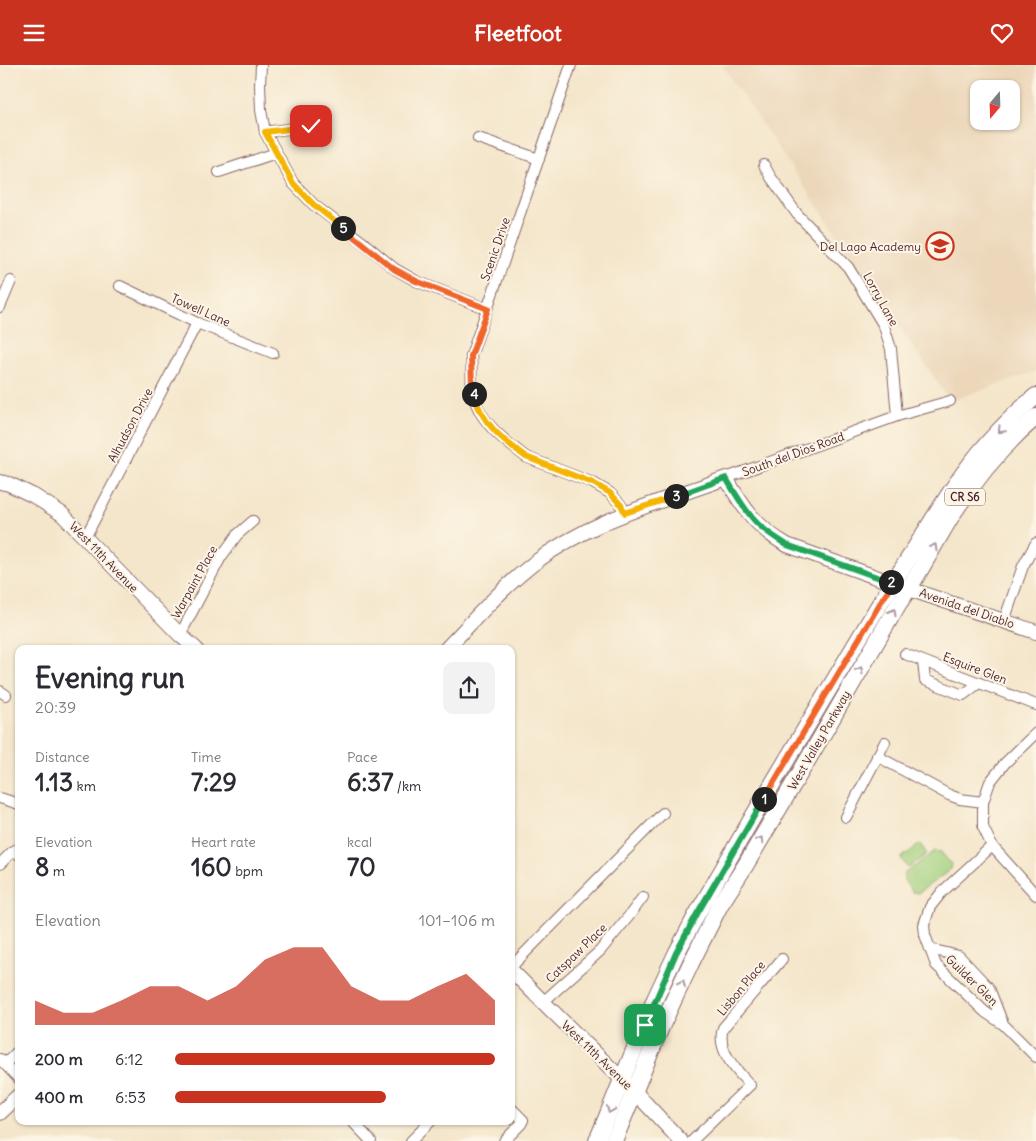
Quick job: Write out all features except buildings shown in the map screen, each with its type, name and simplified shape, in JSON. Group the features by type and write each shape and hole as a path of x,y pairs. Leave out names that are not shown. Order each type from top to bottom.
{"main road":[{"name":"West Valley Parkway","path":"597,1141 659,991 676,953 697,914 858,641 955,485 1004,426 1036,396"},
{"name":"West Valley Parkway","path":"614,1141 665,1019 720,905 819,742 898,603 909,589 954,512 999,453 1036,417"}],"street":[{"path":"261,65 261,110 265,132 293,183 314,205 394,269 416,281 488,309"},
{"name":"Scenic Drive","path":"571,65 471,356 472,388 476,404 489,426 526,457 593,483 610,493 621,505 625,513"},
{"path":"265,132 311,126"},
{"path":"478,138 539,159"},
{"path":"220,172 276,153"},
{"name":"Lorry Lane","path":"764,165 797,214 848,267 884,326 891,349 897,417"},
{"path":"0,307 11,281"},
{"name":"Towell Lane","path":"120,286 197,323 273,353"},
{"name":"Alhudson Drive","path":"85,538 197,323"},
{"name":"South del Dios Road","path":"450,645 505,587 533,564 564,543 598,525 625,513 897,417 950,401"},
{"name":"Avenida del Diablo","path":"726,478 755,522 774,537 796,548 1036,632"},
{"name":"West 11th Avenue","path":"0,482 34,495 62,514 191,645"},
{"name":"Warpaint Place","path":"180,635 221,557 237,535 253,521"},
{"path":"1004,621 1023,566 1036,543"},
{"name":"Esquire Glen","path":"905,654 1036,705"},
{"path":"924,662 925,680 963,695 979,683"},
{"path":"1036,733 1005,763 990,782 983,802 983,827 992,846 1036,895"},
{"path":"846,817 885,742"},
{"path":"878,756 949,795 960,799 983,802"},
{"path":"0,798 15,803"},
{"path":"515,967 663,813"},
{"name":"Guilder Glen","path":"992,846 942,892 930,907 924,925 925,935 936,965 985,1012 1003,1024 1036,1057"},
{"path":"0,864 15,851"},
{"name":"Catspaw Place","path":"543,1003 600,951 643,897"},
{"name":"Guilder Glen","path":"930,949 959,956 989,988 1003,1024"},
{"name":"Lisbon Place","path":"692,1141 750,1085 723,1050 721,1035 723,1028 782,959"},
{"name":"West 11th Avenue","path":"515,973 634,1091 681,1141"},
{"path":"15,1053 2,1061 15,1075"},
{"path":"0,1113 15,1099"},
{"path":"504,1141 523,1120 515,1112"},
{"path":"356,1125 371,1141"},
{"path":"411,1141 427,1125"}],"shaded area":[{"name":"Del Lago Academy","path":"722,65 1036,65 1036,371 950,401"}],"green space":[{"path":"920,844 927,854 908,868 901,858"},
{"path":"935,851 941,852 951,864 950,870 918,893 912,892 904,880 904,874"}],"place":[{"name":"Del Lago Academy","path":"940,246"}],"route":[{"path":"311,126 265,132 293,183 314,205 394,269 416,281 488,309 471,356 472,388 476,404 489,426 516,450 526,457 593,483 610,493 621,505 625,513 726,478 755,522 774,537 787,545 894,583 818,707 697,914 676,953 645,1025"}]}
